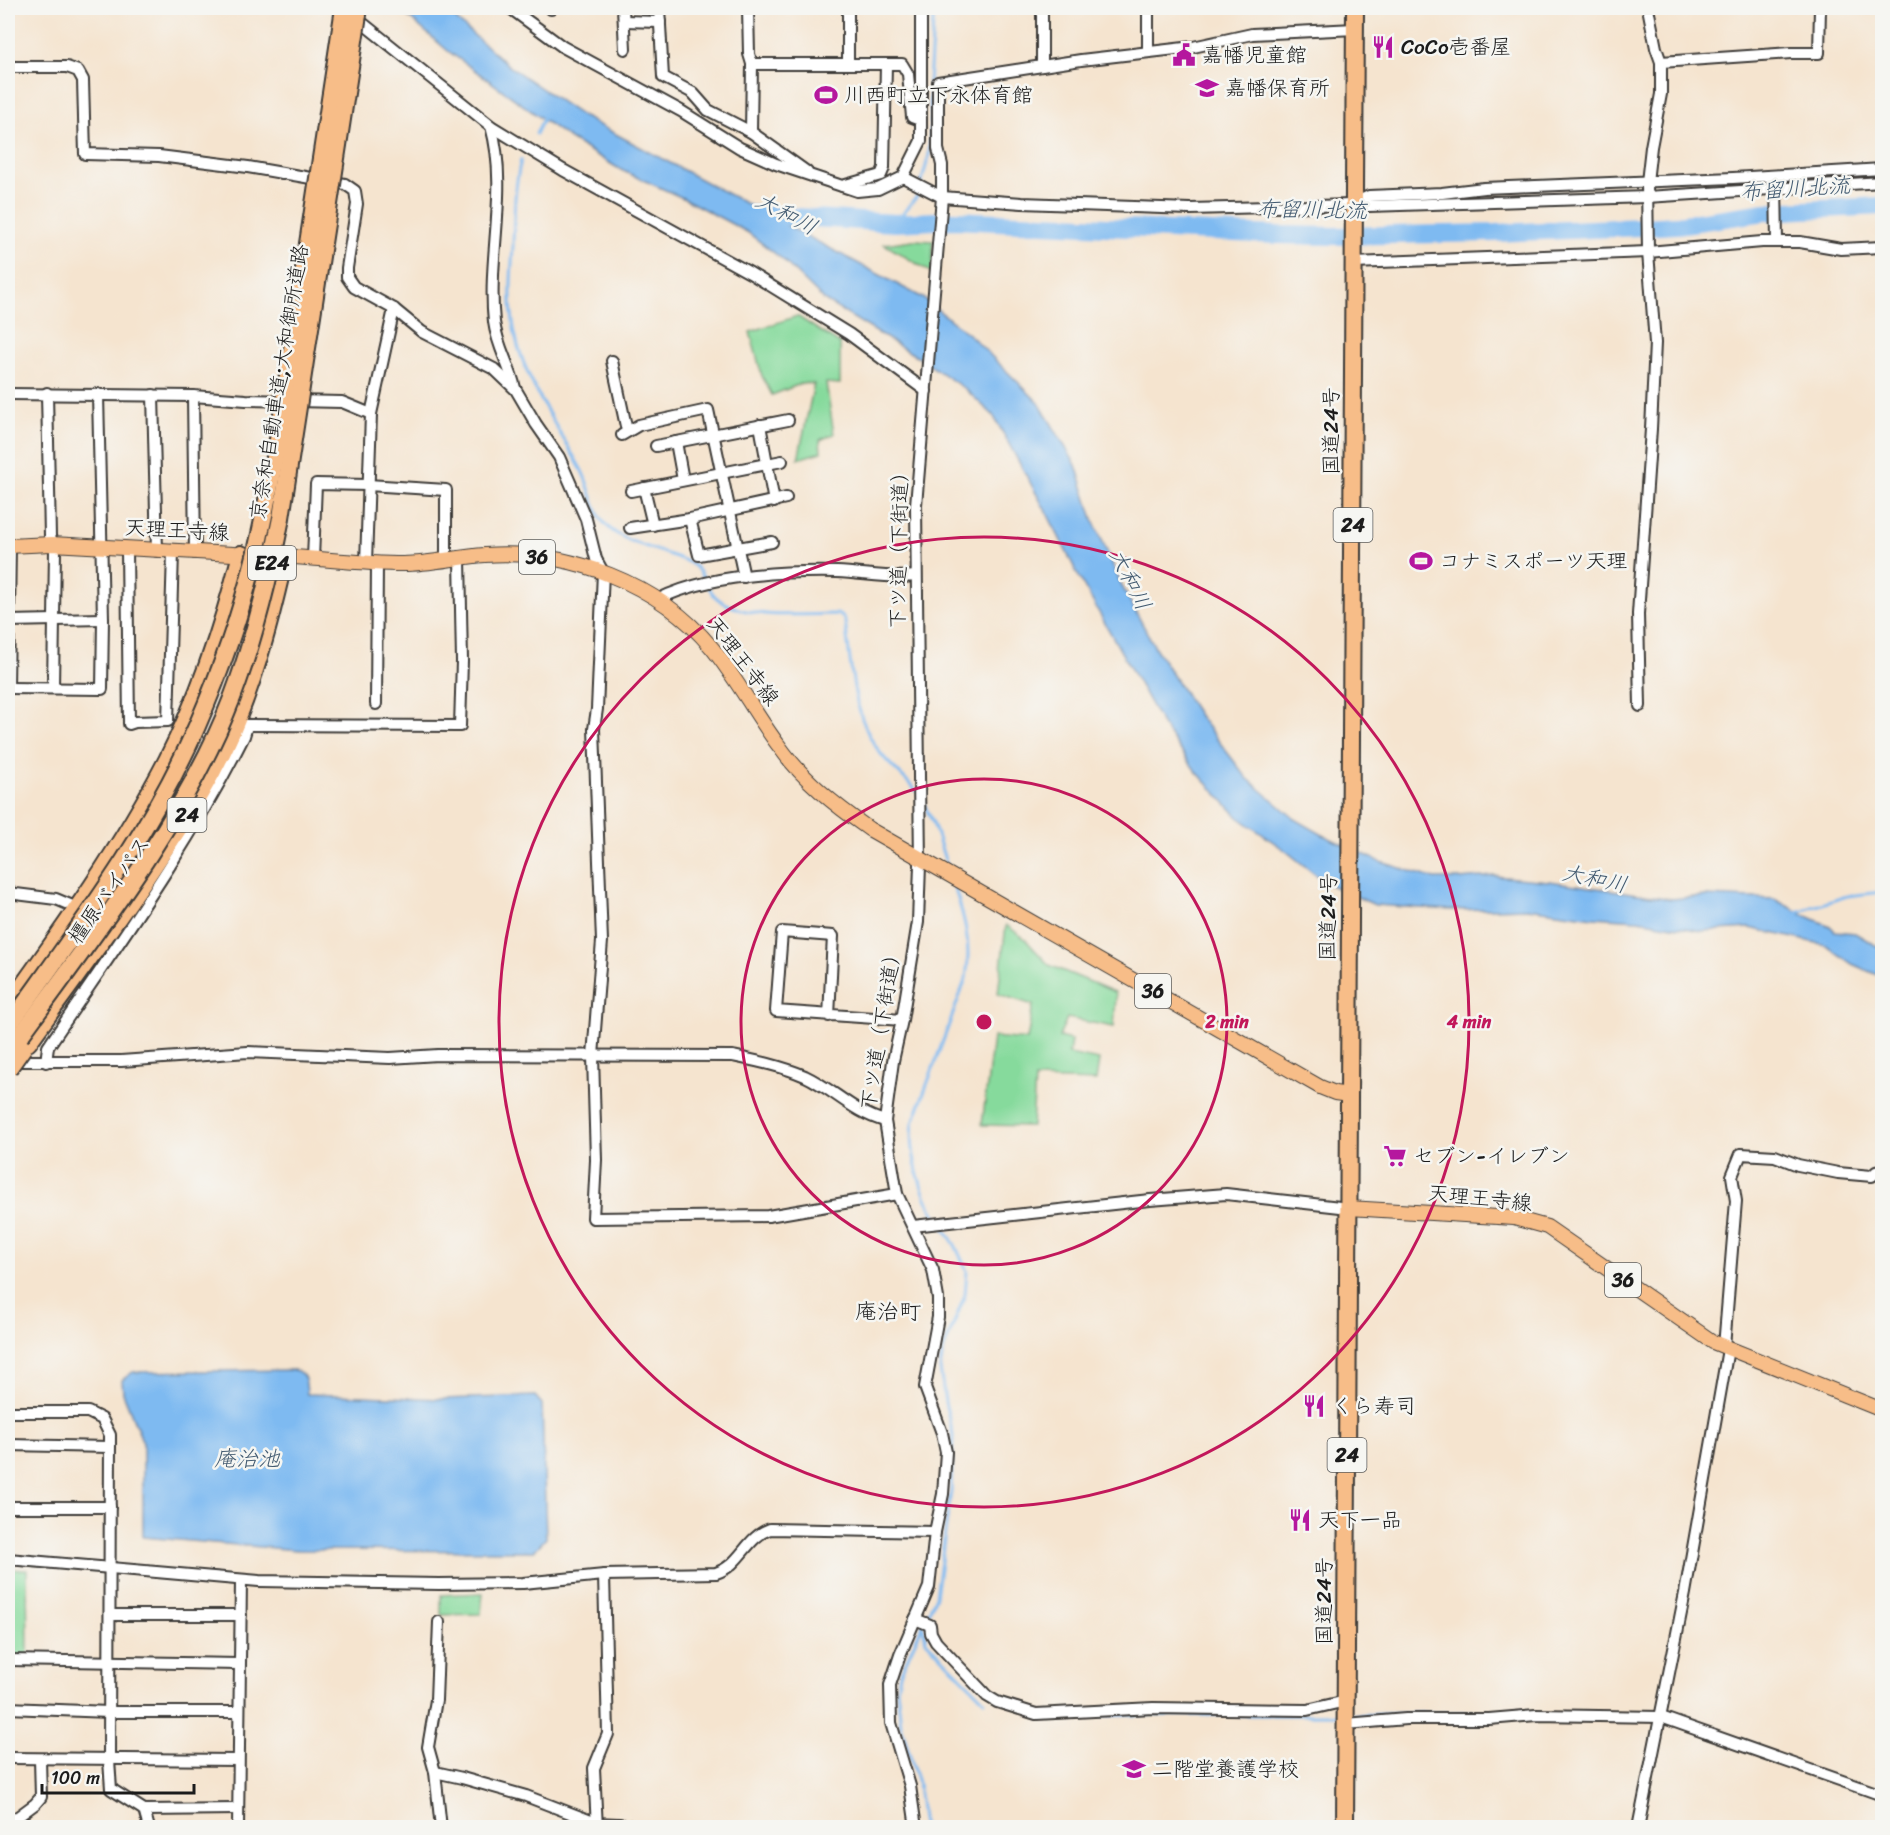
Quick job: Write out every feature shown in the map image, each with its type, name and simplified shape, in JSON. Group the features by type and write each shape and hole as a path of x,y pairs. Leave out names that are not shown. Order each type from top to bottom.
{"highway":[{"name":"京奈和自動車道;大和御所道路","path":"8,1027 108,884 173,778 208,701 238,614 254,560 279,426 343,8"},
{"name":"京奈和自動車道;大和御所道路","path":"8,1053 123,892 162,832 215,736 232,699 273,558 281,518 359,8"},
{"name":"国道24号","path":"1345,1827 1355,8"},
{"name":"橿原バイパス","path":"8,1006 104,868 167,759 176,722 206,671 223,622 241,554"},
{"name":"橿原バイパス","path":"8,1069 129,903 242,725 251,684 271,620 285,556"}],"main road":[{"name":"天理王寺線","path":"9,546 52,544 420,564 484,555 519,554 559,560 603,572 659,599 691,625 711,648 779,747 803,776 834,804 868,829 1320,1087 1349,1095"},
{"name":"天理王寺線","path":"1349,1208 1514,1218 1547,1227 1713,1342 1882,1406"}],"street":[{"path":"343,8 491,126 563,170 750,273 849,334 926,389"},
{"path":"510,8 563,47 636,85 740,148 812,177 857,190 878,189 908,180 926,188 942,200 1190,209 1353,209 1369,206 1647,201 1776,193 1882,182"},
{"path":"623,8 625,49"},
{"path":"659,8 663,76 693,93 708,110 751,132 801,166 812,177"},
{"path":"748,8 748,54 752,64 751,132"},
{"path":"848,8 848,64"},
{"path":"908,180 922,142 920,120 921,8"},
{"path":"1042,8 1042,66 1193,47 1252,34 1355,29"},
{"path":"1148,8 1148,52"},
{"path":"1641,706 1638,614 1655,343 1648,249 1647,182 1661,94 1661,62 1648,8"},
{"path":"1661,62 1819,53 1820,8"},
{"path":"624,21 660,22"},
{"path":"752,64 902,64 908,74 912,117 920,120"},
{"path":"842,186 881,175 884,168 886,64"},
{"name":"下ツ道（下街道）","path":"916,1827 910,1786 891,1724 890,1685 929,1587 935,1533 943,1494 946,1452 942,1433 925,1387 938,1317 938,1298 933,1270 897,1194 885,1120 893,1060 918,922 916,505 942,200 942,165 937,149 938,82 1042,66"},
{"path":"8,67 67,67 78,71 83,80 85,154 159,156 248,167 345,184 355,191 357,204 347,278 354,287 394,309 422,332 494,369 516,390"},
{"path":"491,126 496,145 498,186 494,323 516,390 559,457 586,519 596,559 603,572 597,709 594,729 602,941 593,1056 596,1160 593,1218 768,1216 897,1194"},
{"path":"922,142 937,149"},
{"path":"1353,209 1370,196 1442,193 1484,188 1776,176 1882,169"},
{"path":"1776,176 1777,240"},
{"path":"1353,256 1648,249 1777,240 1841,249 1882,247"},
{"path":"376,704 368,485 371,414 394,309"},
{"path":"612,361 625,433 639,425 708,410 723,471 744,577"},
{"path":"47,393 50,536 55,550 53,688"},
{"path":"8,394 153,395 342,402 371,414"},
{"path":"9,546 8,688 102,689 103,619 98,394"},
{"path":"153,395 157,551"},
{"path":"193,396 195,553"},
{"path":"656,446 788,420"},
{"path":"760,425 774,502"},
{"path":"676,442 683,480"},
{"path":"631,491 767,462 782,461"},
{"path":"46,1062 48,1047 122,935 157,887 209,804 244,736 242,725 460,726 462,661 446,490 316,484 313,559"},
{"path":"644,488 653,525"},
{"path":"630,528 690,519 786,498"},
{"path":"690,519 699,555 772,542"},
{"path":"127,549 129,724 176,722 172,552"},
{"path":"659,599 672,593 717,582 782,573 826,572 916,576"},
{"path":"8,621 103,619"},
{"path":"8,894 56,899 75,907"},
{"path":"828,1016 833,936 782,932 777,1011 828,1016 902,1020"},
{"path":"8,1061 121,1061 248,1052 390,1058 438,1055 733,1056 766,1063 805,1076 850,1106 872,1118 885,1120"},
{"path":"1638,1827 1726,1348 1736,1201 1732,1176 1741,1154 1775,1155 1798,1165 1838,1173 1872,1176 1882,1170"},
{"path":"913,1226 1226,1194 1349,1208"},
{"path":"8,1412 88,1412 102,1419 110,1435 109,1760 111,1789 144,1810 238,1809"},
{"path":"8,1445 110,1447"},
{"path":"8,1507 110,1507"},
{"path":"8,1559 241,1580 439,1584 539,1582 604,1575 716,1573 734,1563 754,1537 770,1529 935,1533"},
{"path":"597,1825 594,1768 608,1734 604,1575"},
{"path":"238,1827 241,1580"},
{"path":"110,1615 241,1615"},
{"path":"915,1619 930,1625 932,1637 978,1689 998,1702 1036,1714 1153,1708 1307,1710 1346,1701"},
{"path":"439,1622 436,1700 428,1747 435,1772 441,1827"},
{"path":"8,1660 239,1664"},
{"path":"8,1708 109,1712 238,1712"},
{"path":"1346,1724 1406,1719 1489,1719 1536,1715 1660,1717 1882,1795"},
{"path":"8,1758 238,1761"},
{"path":"8,1824 41,1797 40,1759"},
{"path":"435,1772 526,1796 597,1825 619,1824 641,1827"},
{"path":"144,1810 149,1827"}],"green space":[{"path":"913,240 933,241 932,273 884,244"},
{"path":"797,316 840,344 840,384 826,383 834,434 820,440 821,452 798,459 814,384 803,383 772,395 762,376 750,332"},
{"path":"1006,925 1024,938 1049,965 1115,992 1116,996 1114,1027 1067,1018 1059,1037 1071,1040 1069,1054 1099,1060 1096,1081 1035,1079 1032,1126 982,1125 993,1037 1027,1040 1033,1005 998,994"},
{"path":"8,1569 27,1570 28,1656 8,1656"},
{"path":"483,1593 481,1614 441,1615 441,1595"}],"water":[{"path":"398,8 443,8 509,66 582,116 923,298 973,338 1039,403 1076,465 1094,522 1124,590 1156,649 1200,717 1247,778 1295,819 1378,861 1435,879 1494,876 1549,881 1672,899 1706,896 1774,899 1830,926 1835,931 1855,933 1882,949 1882,977 1852,964 1826,945 1749,928 1702,931 1638,920 1527,908 1451,910 1375,905 1326,883 1238,817 1195,770 1163,726 1080,579 993,415 965,389 916,356 825,301 782,259 747,232 683,198 621,170 570,139 448,51"},
{"name":"庵治池","path":"294,1370 304,1376 307,1394 441,1399 535,1396 542,1404 546,1538 534,1551 297,1550 143,1537 143,1443 123,1393 122,1380 133,1372"}],"waterway":[{"path":"895,223 918,195 929,155 931,115 929,83 934,8"},
{"path":"536,134 543,119"},
{"path":"521,160 515,203 511,280 511,305 515,335 529,376 581,469 599,515 615,533 635,543 690,563 699,571 712,593 733,607 777,615 837,614 843,617 855,691 864,725 881,754 916,791"},
{"name":"布留川北流","path":"747,214 895,223 954,220 1334,236 1642,227 1677,225 1765,212 1882,206"},
{"path":"923,802 933,823 948,869"},
{"path":"938,1220 926,1199 918,1173 912,1135 913,1123 966,978 968,965 966,930 953,883"},
{"path":"1794,913 1847,896 1882,892"},
{"path":"923,1828 918,1783 901,1725 897,1689 900,1674 936,1596 951,1491 953,1435 940,1369 943,1351 965,1295 967,1271 955,1245 942,1225"},
{"path":"923,1627 926,1641 984,1700"},
{"path":"1351,1715 1481,1712"},
{"path":"1090,1716 1341,1715"}],"place":[{"name":"CoCo壱番屋","path":"1383,47"},
{"name":"嘉幡児童館","path":"1184,55"},
{"name":"嘉幡保育所","path":"1207,88"},
{"name":"川西町立下永体育館","path":"826,95"},
{"name":"コナミスポーツ天理","path":"1421,561"},
{"name":"セブン-イレブン","path":"1395,1156"},
{"name":"くら寿司","path":"1314,1406"},
{"name":"天下一品","path":"1300,1520"},
{"name":"二階堂養護学校","path":"1134,1769"}],"district":[{"name":"庵治町","path":"888,1311"}],"water label":[{"name":"大和川","path":"787,213"},
{"name":"大和川","path":"1131,579"},
{"name":"大和川","path":"1595,878"}]}
